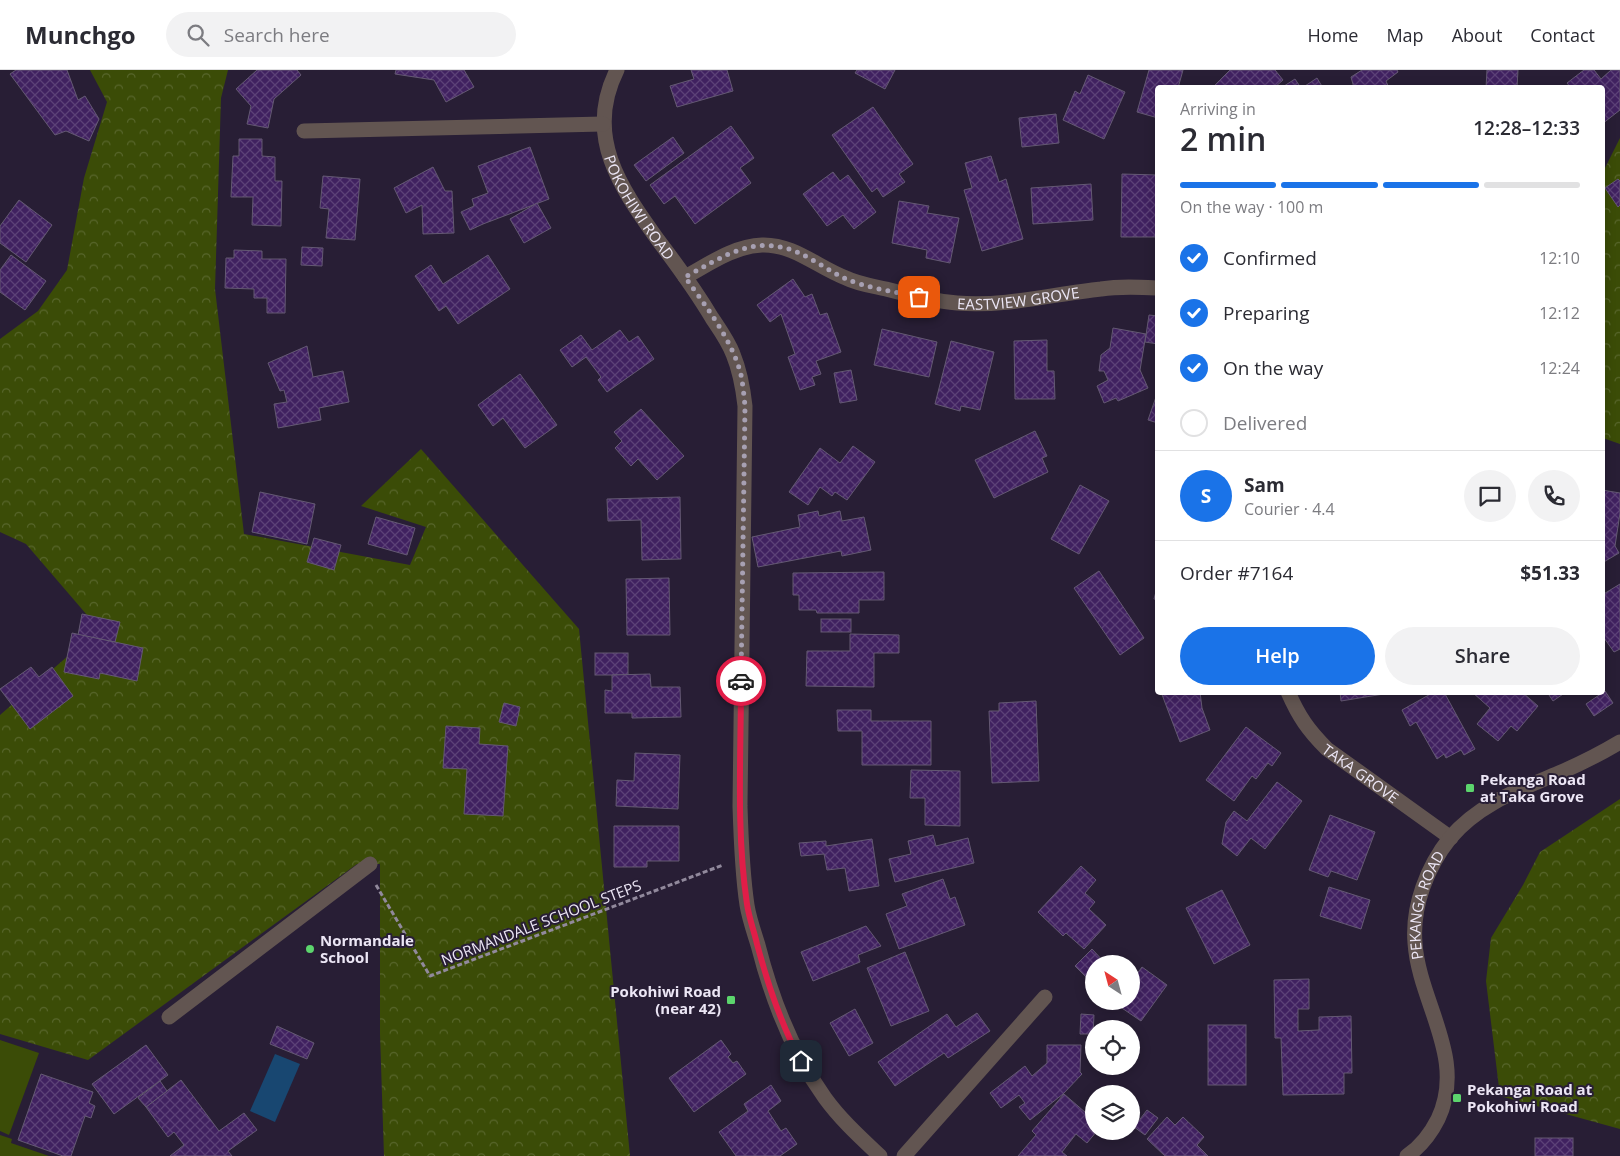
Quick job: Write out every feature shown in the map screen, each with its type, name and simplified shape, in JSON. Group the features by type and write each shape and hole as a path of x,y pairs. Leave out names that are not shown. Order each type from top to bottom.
{"street":[{"name":"POKOHIWI ROAD","path":"617,70 608,95 603,124 611,164 630,201 702,300 732,352 741,374 745,406 740,796 742,858 747,906 764,971 775,1004 793,1046 826,1100 880,1156"},
{"path":"304,131 603,124"},
{"name":"EASTVIEW GROVE","path":"685,277 739,249 760,245 776,245 795,252 845,278 919,297 957,303 989,304 1031,300 1130,286 1155,288"},
{"name":"TAKA GROVE","path":"1289,695 1301,720 1313,736 1327,749 1451,838"},
{"name":"PEKANGA ROAD","path":"1409,1155 1433,1129 1440,1115 1448,1079 1448,1064 1442,1038 1420,976 1415,944 1415,924 1426,877 1451,838 1483,809 1501,798 1620,742"},
{"path":"169,1017 370,864"},
{"path":"904,1156 1045,996"}],"path":[{"name":"NORMANDALE SCHOOL STEPS","path":"375,884 430,976 742,858"}],"green space":[{"path":"90,70 228,70 221,98 215,289 244,534 410,565 426,527 361,506 421,449 579,629 630,1156 384,1156 380,1034 380,864 357,864 88,1060 0,1034 0,715 99,629 26,544 0,532 0,339 38,311 67,270 84,178 107,102"},
{"path":"1620,138 1620,444 1605,439 1605,168"},
{"path":"1620,799 1620,1129 1500,1096 1486,981 1491,938 1523,885 1540,852"},
{"path":"0,1040 39,1053 9,1135 0,1131"},
{"path":"0,1135 12,1139 11,1143 49,1156 0,1156"}],"water":[{"path":"275,1054 300,1064 275,1122 250,1111"}],"building":[{"path":"16,70 67,70 78,100 85,96 99,119 89,141 66,131 55,135 10,74"},
{"path":"257,70 297,70 301,75 274,99 268,128 247,124 251,106 236,89"},
{"path":"396,70 464,70 474,87 446,102 434,80 395,74"},
{"path":"691,70 727,70 733,91 677,107 670,86 694,79"},
{"path":"857,70 895,70 885,89 855,73"},
{"path":"1149,70 1183,70 1179,85 1155,85 1155,117 1137,112"},
{"path":"1230,70 1275,70 1283,80 1277,85 1215,85"},
{"path":"1362,70 1397,70 1398,72 1386,81 1388,85 1353,85 1351,77"},
{"path":"1487,70 1518,70 1517,85 1486,85"},
{"path":"1584,70 1594,70 1601,79 1611,70 1620,70 1620,110 1605,122 1605,85 1569,85 1567,83"},
{"path":"1088,75 1125,92 1104,139 1063,120 1075,91 1080,94"},
{"path":"1317,78 1321,85 1306,85"},
{"path":"1295,79 1299,85 1286,85"},
{"path":"873,107 913,164 899,174 905,182 883,197 877,188 872,192 832,135"},
{"path":"1056,114 1059,143 1022,147 1019,118"},
{"path":"731,126 754,158 740,168 751,183 695,224 675,196 664,204 650,185"},
{"path":"673,137 684,153 646,181 634,165"},
{"path":"239,139 262,139 262,156 275,157 275,181 282,181 281,226 252,225 253,197 231,197 233,156 239,156"},
{"path":"530,147 549,199 470,230 461,212 474,206 472,199 488,193 478,166"},
{"path":"991,156 999,182 1006,179 1023,239 982,251 964,190 972,188 965,163"},
{"path":"433,167 445,191 452,191 454,233 423,234 422,205 406,213 394,188"},
{"path":"833,172 840,181 848,175 876,212 854,229 843,215 827,226 803,194"},
{"path":"1122,174 1155,175 1155,237 1121,237"},
{"path":"323,176 360,179 355,240 326,238 329,209 320,208"},
{"path":"1618,179 1620,181 1620,205 1618,207 1605,188"},
{"path":"1091,184 1093,220 1033,224 1031,188"},
{"path":"19,200 52,225 26,262 0,243 0,226"},
{"path":"899,201 929,206 927,213 959,218 950,263 926,258 927,250 892,243"},
{"path":"537,203 551,228 524,243 510,219"},
{"path":"302,247 323,248 322,266 301,265"},
{"path":"234,250 262,251 262,259 286,259 285,313 267,313 267,298 254,298 254,289 225,288 226,258 234,258"},
{"path":"11,255 46,281 25,310 0,292 0,270"},
{"path":"488,255 510,289 458,324 446,306 439,311 415,276 431,265 443,284"},
{"path":"793,279 805,297 812,294 820,315 827,313 841,352 816,361 821,374 812,377 815,385 800,390 788,357 795,354 781,314 770,322 757,305"},
{"path":"1149,315 1155,316 1155,344 1145,342"},
{"path":"1113,328 1146,334 1140,370 1148,388 1118,401 1116,398 1104,403 1097,386 1108,380 1104,371 1099,371 1101,355 1110,348"},
{"path":"882,329 937,342 929,377 874,365"},
{"path":"620,330 629,342 638,336 654,359 607,392 598,380 601,377 586,357 572,367 560,350 581,335 592,350"},
{"path":"1047,340 1047,371 1054,371 1055,399 1015,399 1014,341"},
{"path":"951,341 994,352 980,410 961,406 960,411 935,404"},
{"path":"307,346 313,377 343,371 349,402 319,408 321,420 278,428 274,404 287,402 284,390 280,391 268,363"},
{"path":"851,370 857,400 840,403 834,373"},
{"path":"520,374 557,425 525,448 503,418 493,426 478,405"},
{"path":"1155,400 1155,422 1148,420"},
{"path":"641,409 684,456 657,480 638,459 631,466 615,448 622,441 614,432"},
{"path":"1035,431 1047,456 1042,458 1048,472 994,498 975,460"},
{"path":"853,446 875,462 847,500 835,492 832,496 820,487 808,505 789,492 820,448 840,463"},
{"path":"1080,485 1109,501 1079,554 1051,539"},
{"path":"1605,490 1620,493 1620,513 1615,546 1619,553 1605,561"},
{"path":"260,492 315,504 307,544 252,532"},
{"path":"680,497 681,559 642,560 641,520 608,521 607,499"},
{"path":"818,511 819,516 840,511 842,521 864,517 871,550 842,556 841,551 758,567 752,537 800,527 798,515"},
{"path":"376,517 415,528 407,555 368,544"},
{"path":"314,538 341,545 334,570 307,562"},
{"path":"1099,571 1144,638 1120,655 1074,588"},
{"path":"884,572 884,600 859,600 859,613 817,613 816,610 799,610 799,595 793,595 793,573"},
{"path":"669,578 670,635 627,635 626,579"},
{"path":"1620,584 1620,649 1614,652 1605,639 1605,593"},
{"path":"82,614 120,622 115,642 78,635"},
{"path":"821,619 851,619 851,632 821,632"},
{"path":"72,633 143,648 137,681 100,673 99,679 64,672"},
{"path":"850,634 899,635 899,653 874,653 874,687 806,686 807,651 850,651"},
{"path":"595,653 628,653 628,675 595,675"},
{"path":"31,667 39,677 52,667 73,696 30,729 0,689"},
{"path":"650,674 651,687 680,687 681,717 632,718 632,713 605,713 605,690 612,691 612,675"},
{"path":"1605,691 1613,703 1594,716 1586,704 1599,695 1605,695"},
{"path":"1162,695 1200,695 1202,708 1210,730 1180,742"},
{"path":"1340,695 1378,695 1341,701"},
{"path":"1429,695 1446,695 1475,749 1464,755 1461,750 1446,758 1444,754 1437,759 1416,722 1410,726 1402,710"},
{"path":"1475,695 1525,695 1538,706 1517,731 1511,726 1498,741 1477,724 1490,708"},
{"path":"1549,695 1562,695 1553,701"},
{"path":"1036,701 1039,781 992,783 989,711 999,711 999,703"},
{"path":"504,703 520,707 516,726 499,722"},
{"path":"837,710 871,710 871,721 931,721 931,765 862,765 862,731 838,731"},
{"path":"446,726 480,728 479,744 508,746 503,816 464,814 467,769 443,768"},
{"path":"1246,727 1281,753 1272,766 1268,763 1256,779 1252,776 1234,801 1206,780"},
{"path":"635,753 680,755 678,809 616,806 617,780 634,781"},
{"path":"911,770 960,771 960,826 925,825 925,798 910,798"},
{"path":"1277,782 1302,801 1265,849 1251,838 1237,856 1222,844 1226,822 1234,811 1247,821"},
{"path":"1330,815 1375,832 1357,880 1331,871 1328,877 1309,870"},
{"path":"614,826 679,826 679,861 647,861 647,867 614,867"},
{"path":"933,835 936,846 968,838 974,863 895,882 889,859 911,854 908,841"},
{"path":"872,839 879,886 849,891 845,868 827,870 824,854 801,856 799,843 826,841 826,846"},
{"path":"1081,866 1096,880 1085,893 1095,902 1089,909 1106,925 1084,949 1066,933 1063,936 1038,912"},
{"path":"943,879 950,899 955,897 965,925 899,949 886,914 907,906 902,894"},
{"path":"1329,887 1370,900 1361,929 1320,916"},
{"path":"1222,890 1250,945 1214,964 1186,908"},
{"path":"866,926 881,946 858,955 860,962 813,981 801,952"},
{"path":"1092,949 1098,955 1086,955"},
{"path":"905,952 929,1011 891,1026 867,968"},
{"path":"1085,956 1085,976 1075,966"},
{"path":"1142,967 1167,985 1141,1021 1125,1010 1140,1010 1140,970"},
{"path":"1309,979 1309,1009 1298,1009 1298,1031 1319,1030 1319,1017 1351,1016 1352,1073 1344,1073 1344,1094 1283,1095 1281,1038 1275,1038 1274,980"},
{"path":"855,1009 873,1043 849,1056 830,1023"},
{"path":"977,1013 990,1031 948,1058 944,1053 895,1086 878,1062 947,1014 956,1027"},
{"path":"1081,1014 1094,1015 1094,1020 1085,1020 1085,1034 1080,1034"},
{"path":"1208,1025 1246,1025 1246,1085 1208,1085"},
{"path":"277,1026 314,1043 307,1059 270,1044"},
{"path":"721,1040 731,1054 728,1057 733,1063 737,1061 746,1074 694,1112 669,1078"},
{"path":"146,1045 168,1075 114,1114 92,1084"},
{"path":"1047,1045 1081,1045 1080,1072 1082,1074 1063,1094 1030,1120 1019,1107 1025,1103 1019,1095 1001,1108 990,1093 1025,1066 1032,1076 1047,1063"},
{"path":"41,1074 93,1092 89,1103 95,1106 91,1118 85,1116 71,1156 63,1156 18,1140"},
{"path":"181,1080 219,1131 244,1113 257,1130 228,1151 232,1156 170,1156 184,1145 174,1132 168,1137 146,1107"},
{"path":"160,1081 167,1091 146,1107 138,1098"},
{"path":"771,1085 781,1101 768,1111 781,1131 786,1128 797,1144 780,1156 736,1156 719,1132 748,1111 744,1104"},
{"path":"1064,1094 1085,1112 1085,1140 1090,1140 1087,1143 1076,1134 1062,1152 1067,1156 1018,1156 1036,1135 1032,1131"},
{"path":"1147,1110 1158,1118 1145,1135 1140,1131 1140,1119"},
{"path":"1167,1117 1175,1125 1183,1117 1204,1137 1197,1145 1208,1156 1165,1156 1147,1139"},
{"path":"1535,1138 1573,1138 1573,1156 1535,1156"}],"way so far":[{"path":"741,681 745,406 741,374 723,335 702,300 685,277 739,249 760,245 776,245 812,260 845,278 919,297"}],"place":[{"name":"Pekanga Road at Taka Grove","path":"1470,788"},
{"name":"Normandale School","path":"310,949"},
{"name":"Pokohiwi Road (near 42)","path":"731,1000"},
{"name":"Pekanga Road at Pokohiwi Road","path":"1457,1098"}],"route":[{"path":"741,681 740,806 742,858 747,906 764,971 775,1004 801,1061"}]}
